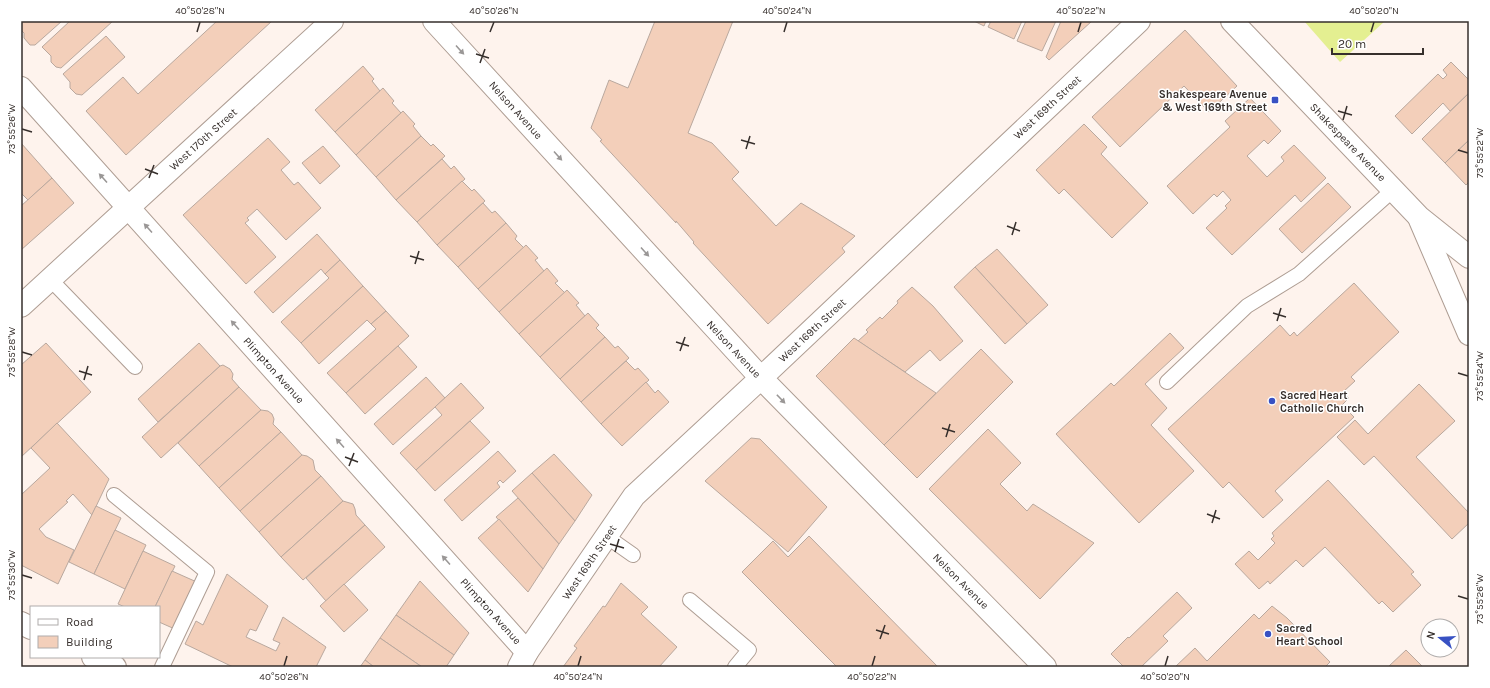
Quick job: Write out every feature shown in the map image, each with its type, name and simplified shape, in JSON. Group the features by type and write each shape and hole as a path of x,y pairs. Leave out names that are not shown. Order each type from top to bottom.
{"street":[{"name":"West 170th Street","path":"21,306 332,21"},
{"name":"Nelson Avenue","path":"434,21 761,378 1045,667"},
{"name":"West 169th Street","path":"523,660 634,496 1139,21"},
{"name":"Shakespeare Avenue","path":"1232,21 1419,217 1469,257"},
{"name":"Plimpton Avenue","path":"21,88 129,207 523,660"},
{"path":"1419,217 1469,334"},
{"path":"21,623 30,628"},
{"path":"95,658 115,667"}],"lane":[{"path":"1168,382 1247,306 1299,274 1393,190"},
{"path":"50,279 135,367"},
{"path":"114,495 207,572 162,667"},
{"path":"606,536 633,555"},
{"path":"690,600 749,650 735,667"}],"green space":[{"path":"1304,21 1385,21 1340,62"}],"building":[{"path":"21,21 62,21 35,45 30,45 24,38 24,33 21,30"},
{"path":"70,21 113,21 61,68 56,67 51,62 51,56 42,47"},
{"path":"217,21 272,21 126,155 86,111 123,77 138,94"},
{"path":"655,21 733,21 688,133 712,143 739,172 732,179 776,226 801,203 855,236 842,248 845,252 768,324 693,243 694,242 676,221 676,223 600,141 602,140 591,128 609,80 628,88"},
{"path":"974,21 986,21 984,26"},
{"path":"991,21 1022,21 1014,39 988,27"},
{"path":"1026,21 1056,21 1042,51 1017,41"},
{"path":"1061,21 1092,21 1049,60 1046,57"},
{"path":"1185,30 1237,86 1209,112 1184,86 1120,147 1092,117"},
{"path":"106,36 125,57 82,95 76,94 70,88 70,82 63,74"},
{"path":"1451,62 1469,80 1469,93 1450,111 1443,103 1412,134 1395,116 1438,74 1443,79 1447,75 1443,70"},
{"path":"363,66 374,79 372,81 380,91 335,132 315,110"},
{"path":"383,88 394,101 392,103 401,113 356,155 335,132"},
{"path":"1469,93 1469,140 1445,163 1422,139"},
{"path":"1250,98 1281,131 1268,144 1264,140 1247,156 1267,177 1284,161 1281,157 1294,145 1326,178 1301,202 1295,195 1232,255 1206,228 1227,208 1225,206 1231,200 1223,191 1217,197 1214,194 1193,214 1167,186 1230,127 1225,121"},
{"path":"403,111 415,124 413,126 421,136 376,177 356,155"},
{"path":"1084,124 1107,147 1101,154 1148,203 1112,238 1064,189 1059,194 1036,170"},
{"path":"421,136 431,146 433,144 445,156 396,200 376,177"},
{"path":"268,138 290,162 281,170 294,185 298,182 321,208 286,240 257,209 247,218 249,220 245,223 276,257 246,284 183,215"},
{"path":"1469,140 1469,182 1466,185 1445,163"},
{"path":"21,143 52,178 28,200 21,193"},
{"path":"323,146 340,166 320,184 302,163"},
{"path":"442,159 451,169 454,166 465,179 417,222 396,200"},
{"path":"52,178 74,203 21,250 21,206"},
{"path":"462,181 472,191 474,189 485,201 437,245 417,222"},
{"path":"1328,183 1351,207 1302,253 1279,229"},
{"path":"483,203 492,213 495,211 506,223 458,267 437,245"},
{"path":"506,223 517,236 515,239 524,248 478,289 458,267"},
{"path":"317,234 340,260 325,274 321,269 273,313 254,292"},
{"path":"526,245 538,258 535,260 544,271 499,312 478,289"},
{"path":"997,249 1048,305 1027,324 975,267"},
{"path":"340,260 363,286 301,343 281,322 329,278 325,274"},
{"path":"975,267 1027,324 1005,344 954,287"},
{"path":"547,268 558,281 555,283 565,293 519,334 499,312"},
{"name":"Sacred Heart Catholic Church","path":"1354,283 1399,332 1351,377 1355,381 1343,392 1349,398 1342,405 1354,417 1275,491 1283,500 1263,518 1229,482 1223,488 1168,429 1280,325 1290,336 1294,332 1297,336"},
{"path":"363,286 386,311 371,324 367,320 319,364 301,343"},
{"path":"912,287 933,306 963,341 940,361 930,350 905,372 858,341 868,332 866,330 880,317 882,319 898,303 897,301"},
{"path":"567,290 579,303 576,305 585,316 540,357 519,334"},
{"path":"386,311 409,336 346,393 327,373 376,329 371,324"},
{"path":"588,313 599,325 596,328 605,337 560,379 540,357"},
{"path":"1170,333 1184,348 1145,384 1167,408 1151,425 1194,471 1139,523 1056,434 1111,383 1114,386"},
{"path":"605,337 615,348 618,346 629,358 581,402 560,379"},
{"path":"854,338 936,393 884,445 816,376"},
{"path":"46,343 91,392 21,457 21,365"},
{"path":"199,343 220,366 158,422 138,399"},
{"path":"398,346 417,367 365,414 346,393"},
{"path":"981,349 1013,382 917,478 884,445"},
{"path":"626,361 635,370 638,368 649,380 601,424 581,402"},
{"path":"223,365 230,369 233,374 232,379 239,387 161,458 142,437 220,366"},
{"path":"426,377 445,398 393,445 374,424"},
{"path":"646,382 655,393 658,390 669,402 622,446 601,424"},
{"path":"461,383 484,408 416,470 400,453 442,415 435,407"},
{"path":"1419,384 1455,421 1416,457 1469,513 1469,523 1452,539 1374,456 1364,465 1337,437 1355,420 1368,434"},
{"path":"239,387 261,410 199,466 178,443"},
{"path":"261,410 268,411 272,414 274,419 273,424 281,432 219,488 199,466"},
{"path":"470,421 490,442 435,491 416,470"},
{"path":"57,423 109,479 92,515 73,494 66,501 68,502 39,529 46,537 74,550 58,584 21,565 21,495 50,468 31,448"},
{"path":"988,429 1021,463 1000,484 1027,511 1033,504 1094,543 1040,599 929,489"},
{"path":"281,432 302,455 240,511 219,488"},
{"path":"751,438 760,439 827,507 788,552 705,481"},
{"path":"498,451 516,471 503,483 500,480 497,483 500,487 462,521 444,500"},
{"path":"554,454 592,495 575,521 532,473"},
{"path":"302,455 313,460 315,470 321,476 259,532 240,511"},
{"path":"532,473 575,521 559,544 512,491"},
{"path":"321,476 343,501 281,557 259,532"},
{"path":"1328,480 1414,572 1411,574 1421,585 1393,612 1382,601 1379,604 1325,547 1303,567 1296,560 1270,584 1268,581 1259,589 1235,564 1249,551 1258,560 1275,543 1271,539 1274,536 1272,533"},
{"path":"518,498 559,544 543,569 496,517"},
{"path":"343,501 353,504 356,515 365,525 303,580 281,557"},
{"path":"96,506 121,518 94,574 69,562"},
{"path":"499,519 543,569 528,592 478,538"},
{"path":"365,525 385,547 326,601 306,578"},
{"path":"115,530 146,545 125,589 94,574"},
{"path":"809,536 938,667 837,667 742,572 773,541 788,557"},
{"path":"143,551 175,566 155,606 123,606 118,604"},
{"path":"172,571 199,583 177,630 160,622 160,606 155,606"},
{"path":"227,574 268,606 256,631 250,629 246,637 276,651 280,643 273,640 283,617 326,647 316,667 233,667 185,644 196,621 203,625"},
{"path":"420,581 469,633 454,655 396,615"},
{"path":"621,583 648,607 641,614 677,647 659,667 563,667 577,648 574,646 603,606 605,607"},
{"path":"344,584 368,610 344,632 320,606"},
{"path":"1177,592 1192,608 1163,636 1168,641 1141,667 1124,667 1111,654"},
{"name":"Sacred Heart School","path":"1272,606 1287,618 1330,662 1325,667 1175,667 1195,648 1207,661 1254,614 1259,619"},
{"path":"396,615 454,655 446,667 422,667 380,638"},
{"path":"380,638 422,667 374,667 365,660"},
{"path":"1406,650 1423,667 1388,667"},
{"path":"365,660 374,667 360,667"}],"place":[{"name":"Shakespeare Avenue & West 169th Street","path":"1275,100"},
{"name":"Sacred Heart Catholic Church","path":"1272,401"},
{"name":"Sacred Heart School","path":"1268,634"}]}
